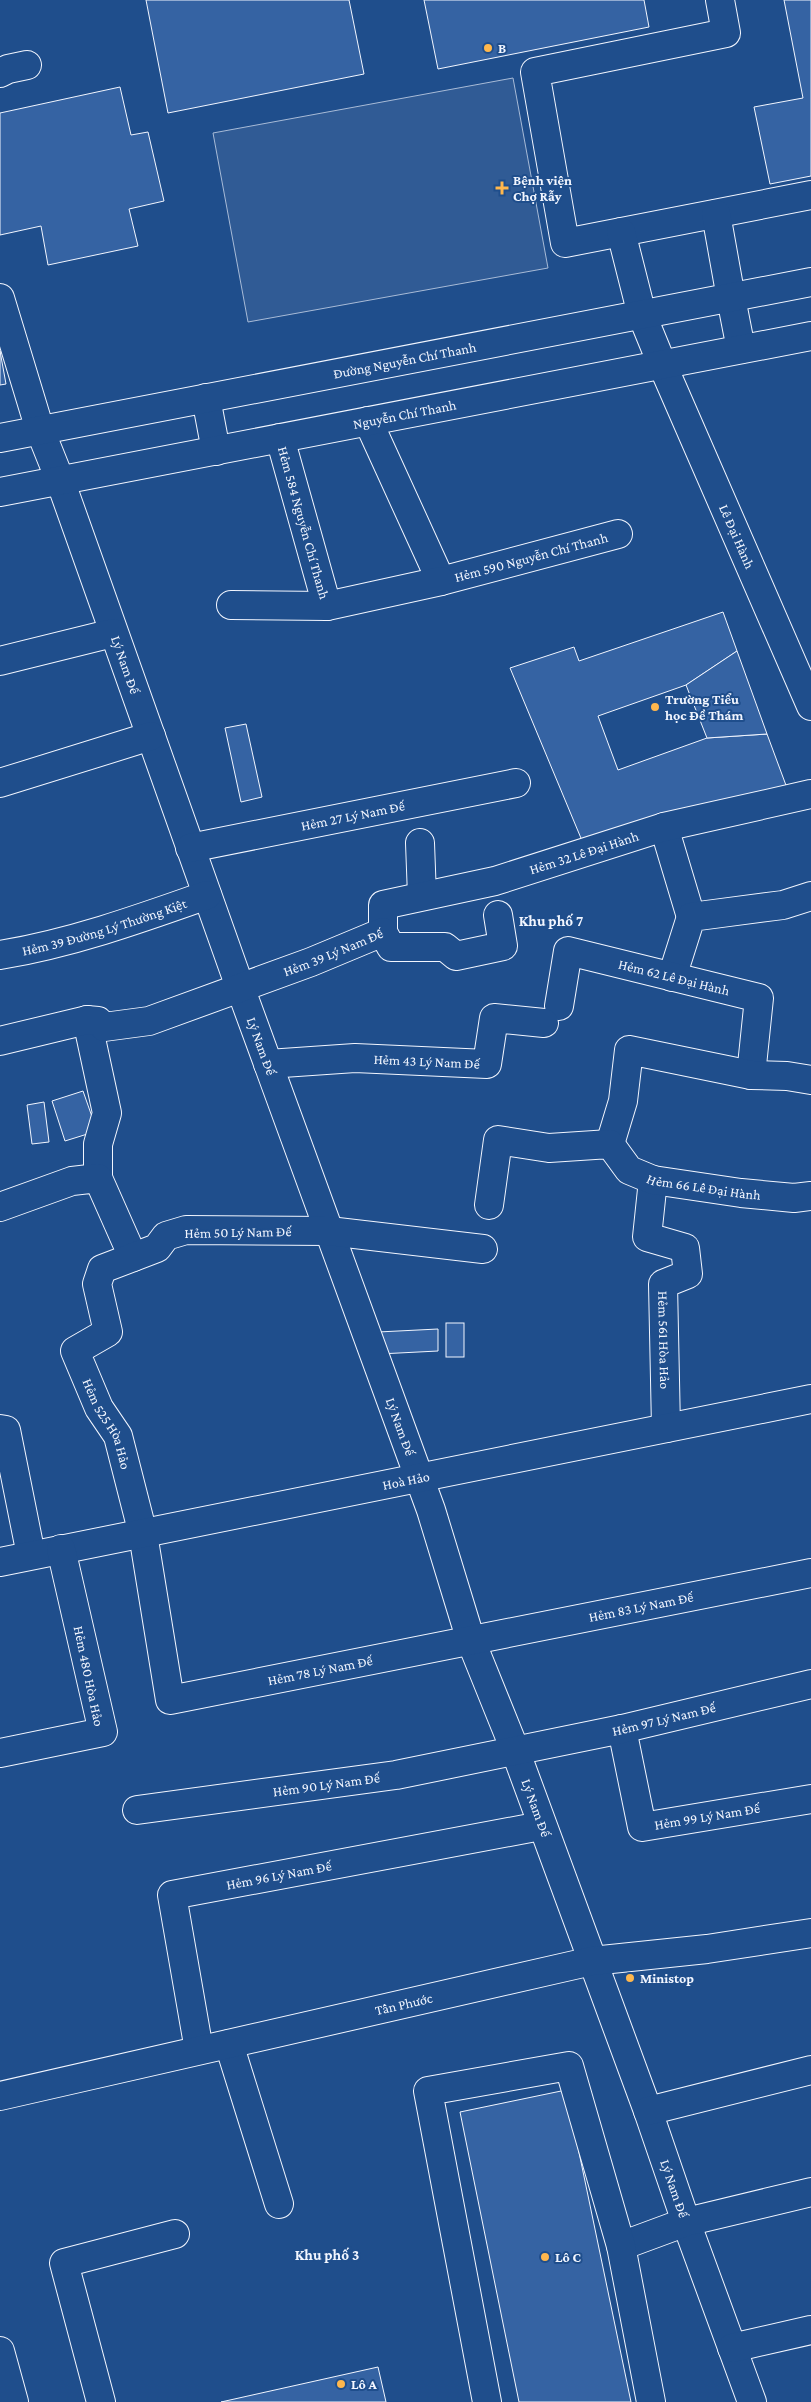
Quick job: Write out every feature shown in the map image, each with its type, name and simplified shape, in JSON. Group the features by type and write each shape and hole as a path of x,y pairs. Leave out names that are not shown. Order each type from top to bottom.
{"street":[{"path":"720,0 726,32 535,72 565,243 811,195"},
{"path":"0,74 8,69 27,65"},
{"path":"716,214 742,349"},
{"name":"Lê Đại Hành","path":"621,232 642,314 662,364 811,706"},
{"name":"Đường Nguyễn Chí Thanh","path":"0,438 811,282"},
{"name":"Lý Nam Đế","path":"0,298 40,430 60,480 190,848 430,1510 471,1641 515,1750 541,1826 648,2111 686,2222 752,2402"},
{"name":"Nguyễn Chí Thanh","path":"0,492 811,336"},
{"path":"206,398 216,451"},
{"name":"Hẻm 590 Nguyễn Chí Thanh","path":"368,421 441,581 618,534"},
{"name":"Hẻm 584 Nguyễn Chí Thanh","path":"280,438 327,606"},
{"name":"Hẻm 584 Nguyễn Chí Thanh","path":"232,605 327,606 441,581"},
{"path":"0,660 113,633"},
{"path":"0,783 150,736"},
{"name":"Hẻm 27 Lý Nam Đế","path":"190,848 516,783"},
{"name":"Hẻm 32 Lê Đại Hành","path":"383,932 382,905 495,881 664,827 811,794"},
{"path":"664,827 691,917 672,977"},
{"path":"420,843 422,896"},
{"name":"Hẻm 39 Đường Lý Thường Kiệt","path":"0,955 40,948 116,928 208,896"},
{"path":"691,917 783,906 811,896"},
{"name":"Hẻm 39 Lý Nam Đế","path":"87,1020 98,1021 104,1027 149,1021 311,962 383,932 391,948 445,947 456,956 503,946 498,915"},
{"name":"Hẻm 62 Lê Đại Hành","path":"551,1015 568,951 759,998 751,1074"},
{"name":"Hẻm 43 Lý Nam Đế","path":"268,1064 354,1058 487,1064 494,1018 551,1015"},
{"path":"0,1041 87,1020 107,1113 98,1144 98,1178 133,1257"},
{"path":"489,1205 498,1140 549,1148 610,1144 623,1101 629,1050 751,1074 787,1076 811,1080"},
{"name":"Hẻm 66 Lê Đại Hành","path":"610,1144 629,1170 653,1180 741,1194 794,1198 811,1196"},
{"path":"0,1207 72,1181 98,1178"},
{"name":"Hẻm 561 Hòa Hảo","path":"653,1180 647,1237 685,1248 688,1274 662,1284 666,1428"},
{"name":"Hẻm 50 Lý Nam Đế","path":"108,1332 97,1284 102,1269 156,1248 166,1236 186,1230 328,1231 483,1249"},
{"name":"Hẻm 525 Hòa Hảo","path":"108,1332 75,1352 99,1408 118,1436 144,1534"},
{"name":"Hoà Hảo","path":"0,1562 811,1399"},
{"path":"0,1429 6,1430 31,1555"},
{"name":"Hẻm 78 Lý Nam Đế","path":"144,1534 170,1700 471,1641"},
{"name":"Hẻm 480 Hòa Hảo","path":"0,1753 103,1732 61,1549"},
{"name":"Hẻm 83 Lý Nam Đế","path":"471,1641 811,1573"},
{"name":"Hẻm 97 Lý Nam Đế","path":"515,1750 622,1729 811,1684"},
{"name":"Hẻm 99 Lý Nam Đế","path":"622,1729 642,1827 811,1799"},
{"name":"Hẻm 90 Lý Nam Đế","path":"137,1810 396,1775 515,1750"},
{"name":"Hẻm 96 Lý Nam Đế","path":"199,2050 172,1895 541,1826"},
{"name":"Tân Phước","path":"0,2096 592,1961 707,1949 811,1933"},
{"path":"229,2044 279,2204"},
{"path":"487,2402 428,2091 569,2066 621,2246 651,2402"},
{"path":"648,2111 811,2070"},
{"path":"621,2246 686,2222 811,2192"},
{"path":"101,2402 64,2263 175,2234"},
{"path":"732,2348 811,2330"},
{"path":"0,2351 14,2402"}],"shaded area":[{"path":"513,78 548,268 248,322 213,133"}],"building":[{"path":"146,0 349,0 364,74 168,113"},
{"name":"B","path":"424,0 644,0 649,27 438,69"},
{"path":"784,0 811,0 811,176 770,184 754,107 803,98"},
{"path":"120,87 131,135 148,132 164,201 129,209 138,246 48,265 41,226 0,235 0,113"},
{"path":"0,351 6,384 0,385"},
{"path":"723,612 737,651 686,685 598,716 618,770 707,738 767,734 787,788 583,843 510,668 574,647 579,661"},
{"path":"737,651 767,734 707,738 686,685"},
{"path":"246,724 262,797 241,802 225,728"},
{"path":"83,1091 97,1131 65,1141 52,1101"},
{"path":"44,1102 49,1142 32,1144 27,1105"},
{"path":"446,1323 464,1323 464,1357 446,1357"},
{"path":"438,1329 438,1351 379,1354 378,1332"},
{"name":"Lô C","path":"566,2090 631,2402 519,2402 460,2112"},
{"name":"Lô A","path":"378,2367 386,2402 221,2402"}],"place":[{"name":"B","path":"488,48"},
{"name":"Bệnh viện Chợ Rẫy","path":"502,188"},
{"name":"Trường Tiểu học Đề Thám","path":"655,707"},
{"name":"Ministop","path":"630,1978"},
{"name":"Lô C","path":"545,2257"},
{"name":"Lô A","path":"341,2384"}],"district":[{"name":"Khu phố 7","path":"551,921"},
{"name":"Khu phố 3","path":"327,2255"}]}
